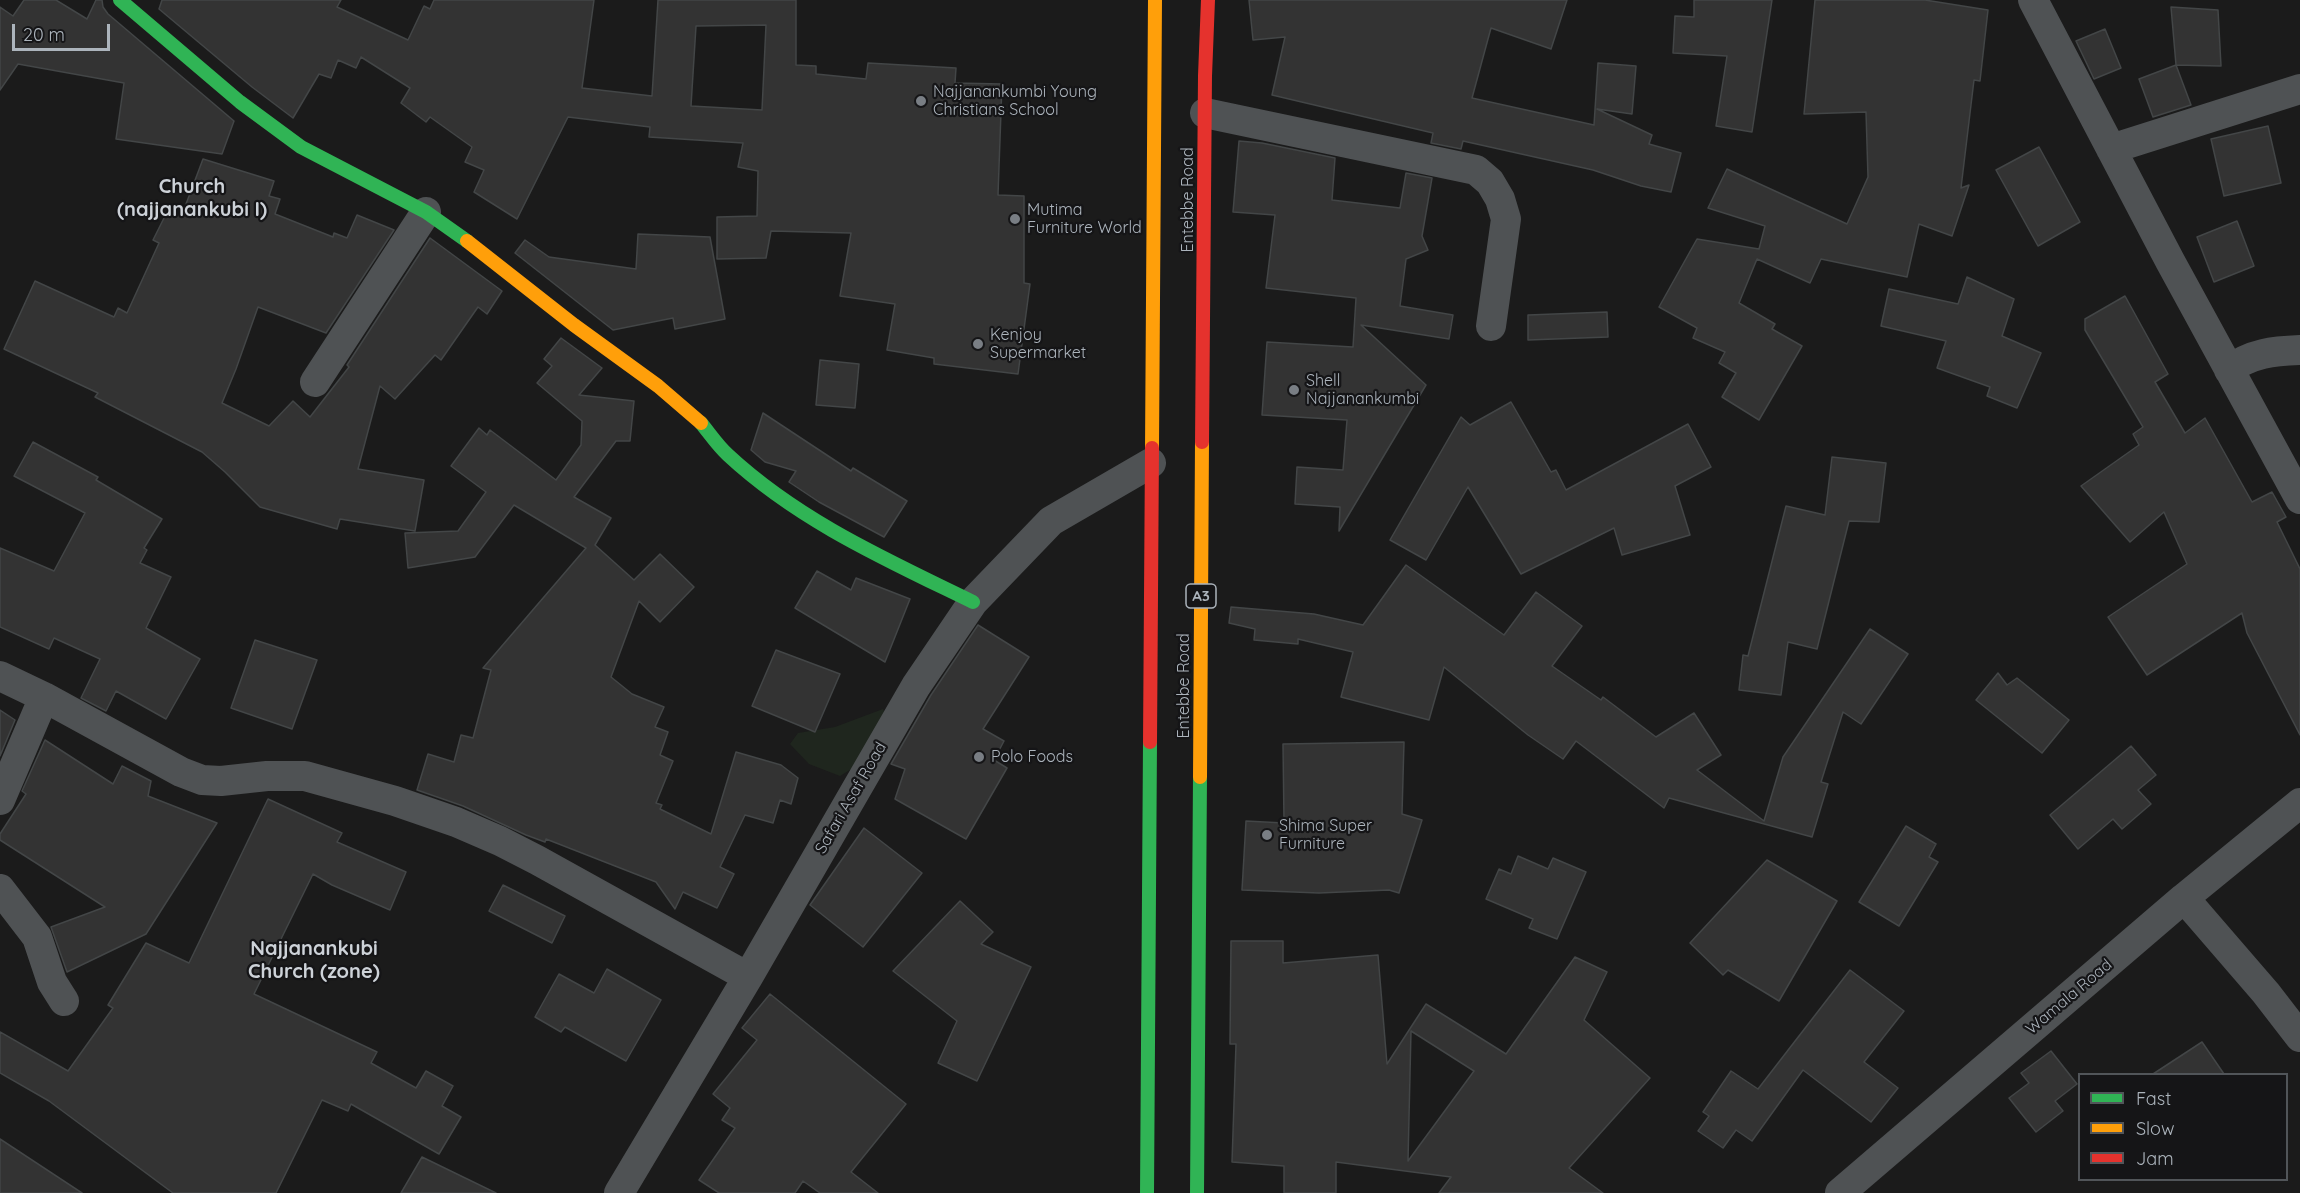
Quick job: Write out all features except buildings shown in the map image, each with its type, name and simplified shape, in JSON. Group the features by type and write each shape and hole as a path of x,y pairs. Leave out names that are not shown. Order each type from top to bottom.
{"main road":[{"path":"120,0 240,102 301,147 426,212 491,258 574,325 658,386 702,424 727,454 777,496 809,518 883,558 973,602"},
{"name":"Entebbe Road","path":"1147,1193 1155,0"},
{"name":"Entebbe Road","path":"1197,1193 1205,113 1208,0"}],"street":[{"path":"2033,0 2300,499"},
{"path":"2111,149 2300,89"},
{"path":"1205,113 1476,170 1490,182 1500,199 1506,219 1491,326"},
{"path":"315,382 426,212"},
{"path":"2229,370 2252,356 2300,350"},
{"name":"Safari Asaf Road","path":"619,1193 748,977 916,686 973,602 1051,521 1151,463"},
{"path":"0,676 44,697 181,772 202,780 305,776 395,801 456,822 537,860 748,977"},
{"path":"0,800 44,697"},
{"name":"Wamala Road","path":"1839,1193 2184,898 2300,803"},
{"path":"0,889 37,936 52,982 64,1001"},
{"path":"2184,898 2266,993 2300,1037"}],"shaded area":[{"path":"883,709 888,721 866,760 840,776 809,764 790,744 798,733 835,727"}],"traffic: fast":[{"path":"120,0 240,102 301,147 426,212 467,241"},
{"path":"701,423 728,455 784,500 845,538 973,602"},
{"path":"1147,1193 1150,742"},
{"path":"1197,1193 1200,777"}],"traffic: slow":[{"path":"1152,448 1155,0"},
{"path":"467,241 574,325 658,386 701,423"},
{"path":"1200,777 1202,442"}],"traffic: jam":[{"path":"1202,442 1205,76 1208,0"},
{"path":"1150,742 1152,448"}],"place":[{"name":"Najjanankumbi Young Christians School","path":"921,101"},
{"name":"Mutima Furniture World","path":"1015,219"},
{"name":"Kenjoy Supermarket","path":"978,344"},
{"name":"Shell Najjanankumbi","path":"1294,390"},
{"name":"Polo Foods","path":"979,757"},
{"name":"Shima Super Furniture","path":"1267,835"}],"district":[{"name":"Church (najjanankubi I)","path":"192,198"},
{"name":"Najjanankubi Church (zone)","path":"314,960"}]}
